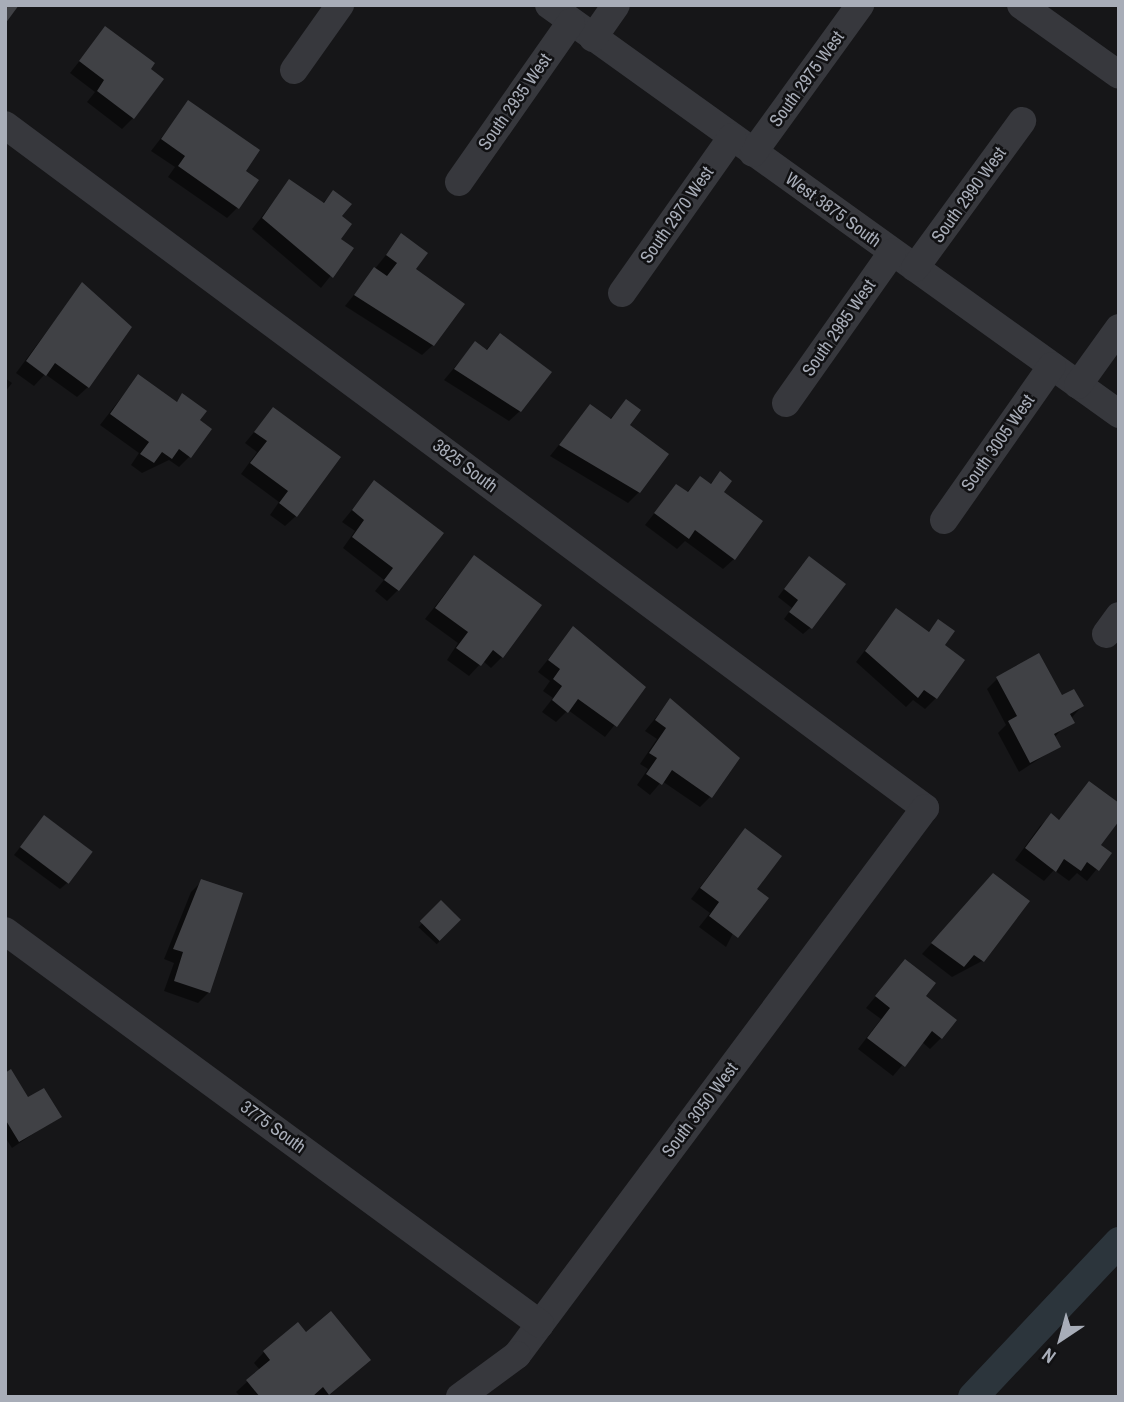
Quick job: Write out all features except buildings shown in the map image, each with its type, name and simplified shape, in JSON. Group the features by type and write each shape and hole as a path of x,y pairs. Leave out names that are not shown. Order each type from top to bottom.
{"street":[{"path":"294,70 340,5"},
{"name":"South 2935 West","path":"459,182 571,21 616,5"},
{"name":"South 2975 West","path":"743,145 860,5"},
{"path":"1021,5 1119,75"},
{"name":"West 3875 South","path":"571,21 1119,414"},
{"name":"South 2990 West","path":"904,260 1022,121"},
{"name":"3825 South","path":"5,125 925,808"},
{"name":"South 2970 West","path":"622,293 743,145"},
{"name":"South 2985 West","path":"786,404 904,260"},
{"path":"1078,385 1119,328"},
{"name":"South 3005 West","path":"944,520 1052,366"},
{"name":"South 3050 West","path":"460,1397 517,1355 925,808"},
{"name":"3775 South","path":"5,931 540,1324"}],"waterway":[{"path":"973,1397 1119,1242"}]}
